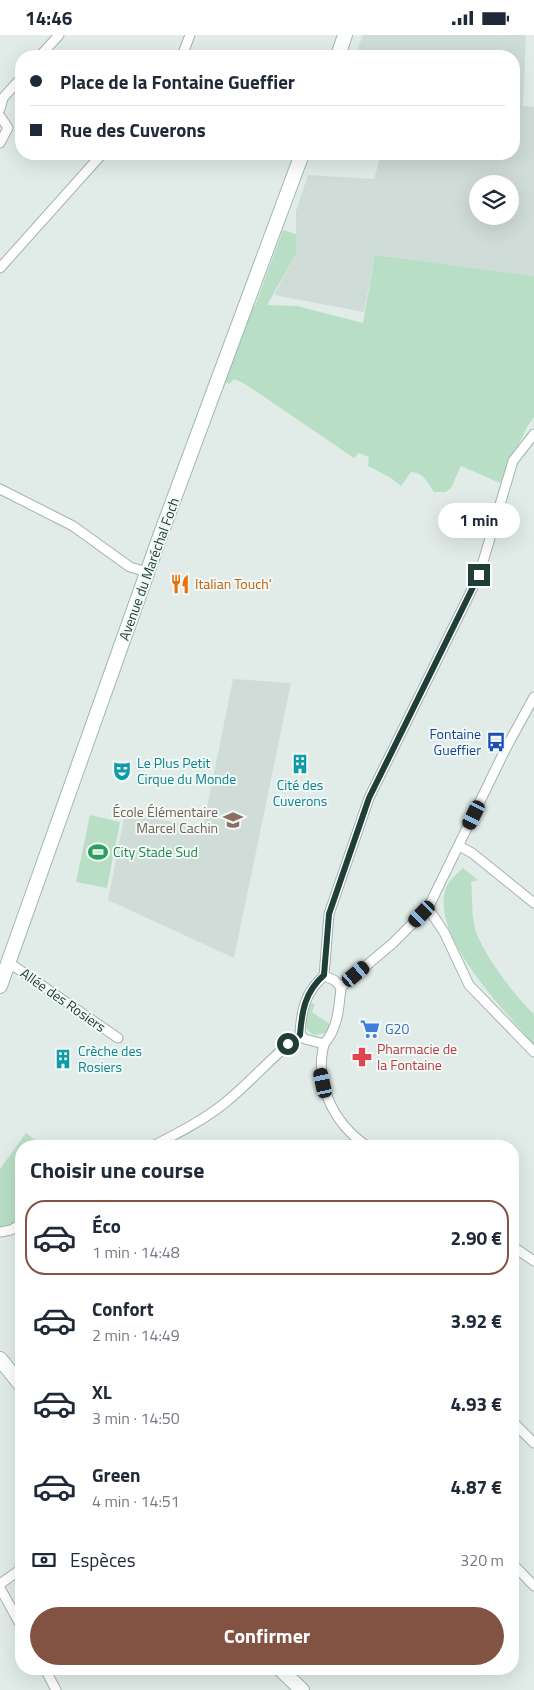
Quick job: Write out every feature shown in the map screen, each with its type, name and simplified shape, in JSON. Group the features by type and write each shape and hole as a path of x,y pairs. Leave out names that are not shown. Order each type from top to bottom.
{"main road":[{"path":"340,50 345,35"},
{"name":"Avenue du Maréchal Foch","path":"0,986 147,572 300,160"},
{"path":"0,1359 15,1378"},
{"path":"286,1675 302,1690"}],"street":[{"path":"45,50 59,35"},
{"path":"184,50 190,35"},
{"path":"0,109 3,98 15,84"},
{"path":"0,116 8,128 0,143"},
{"path":"0,268 97,160"},
{"path":"165,1140 186,1130 226,1102 276,1053 300,1035 301,1019 306,998 312,986 324,975 329,914 369,798 479,575 513,461 534,434"},
{"path":"0,489 74,525 130,567 147,572"},
{"path":"358,1140 337,1119 320,1067 324,1044 331,1037 338,1015 341,987 393,943 428,908 531,710 534,697"},
{"path":"459,846 472,853 534,903"},
{"path":"428,908 444,932 469,985 534,1052"},
{"name":"Allée des Rosiers","path":"8,962 118,1038"},
{"path":"324,975 334,979 341,987"},
{"path":"300,1035 305,1039 324,1044"},
{"path":"0,1233 15,1228"},
{"path":"519,1251 534,1261"},
{"path":"519,1428 534,1443"},
{"path":"519,1570 534,1586"},
{"path":"15,1574 0,1586 15,1615"},
{"path":"48,1675 56,1690"}],"shaded area":[{"path":"363,35 526,35 523,106 534,107 534,276 375,255 364,312 274,295 296,254 296,211 308,175 374,179 379,160 520,160 520,50 357,50"},
{"name":"École Élémentaire Marcel Cachin","path":"233,679 291,683 234,958 108,900 125,813 203,828"}],"green space":[{"path":"283,230 296,234 296,254 267,305 297,306 363,323 375,255 534,276 534,417 527,427 500,483 461,466 451,488 446,492 434,492 422,476 411,472 401,486 391,478 368,466 369,457 359,453 354,458 245,384 234,379 229,384 221,381 251,306 255,306"},
{"name":"City Stade Sud","path":"90,815 120,822 107,888 76,882"},
{"path":"463,868 478,880 471,882 476,932 486,953 501,976 534,1014 534,1044 489,993 459,949 448,927 444,907 446,888"},
{"path":"310,1003 315,1004 312,1012 331,1025 327,1033 314,1035 307,1028 305,1021"},
{"path":"26,1133 35,1140 21,1140"},
{"path":"15,1148 15,1222 0,1227 0,1169"}],"place":[{"name":"Italian Touch'","path":"180,584"},
{"name":"Fontaine Gueffier","path":"496,742"},
{"name":"Cité des Cuverons","path":"300,764"},
{"name":"Le Plus Petit Cirque du Monde","path":"122,771"},
{"name":"École Élémentaire Marcel Cachin","path":"233,820"},
{"name":"City Stade Sud","path":"98,852"},
{"name":"G20","path":"370,1029"},
{"name":"Pharmacie de la Fontaine","path":"362,1057"},
{"name":"Crèche des Rosiers","path":"63,1059"}],"route":[{"path":"288,1044 300,1035 301,1019 306,998 312,986 324,975 329,914 369,798 479,575"}]}
